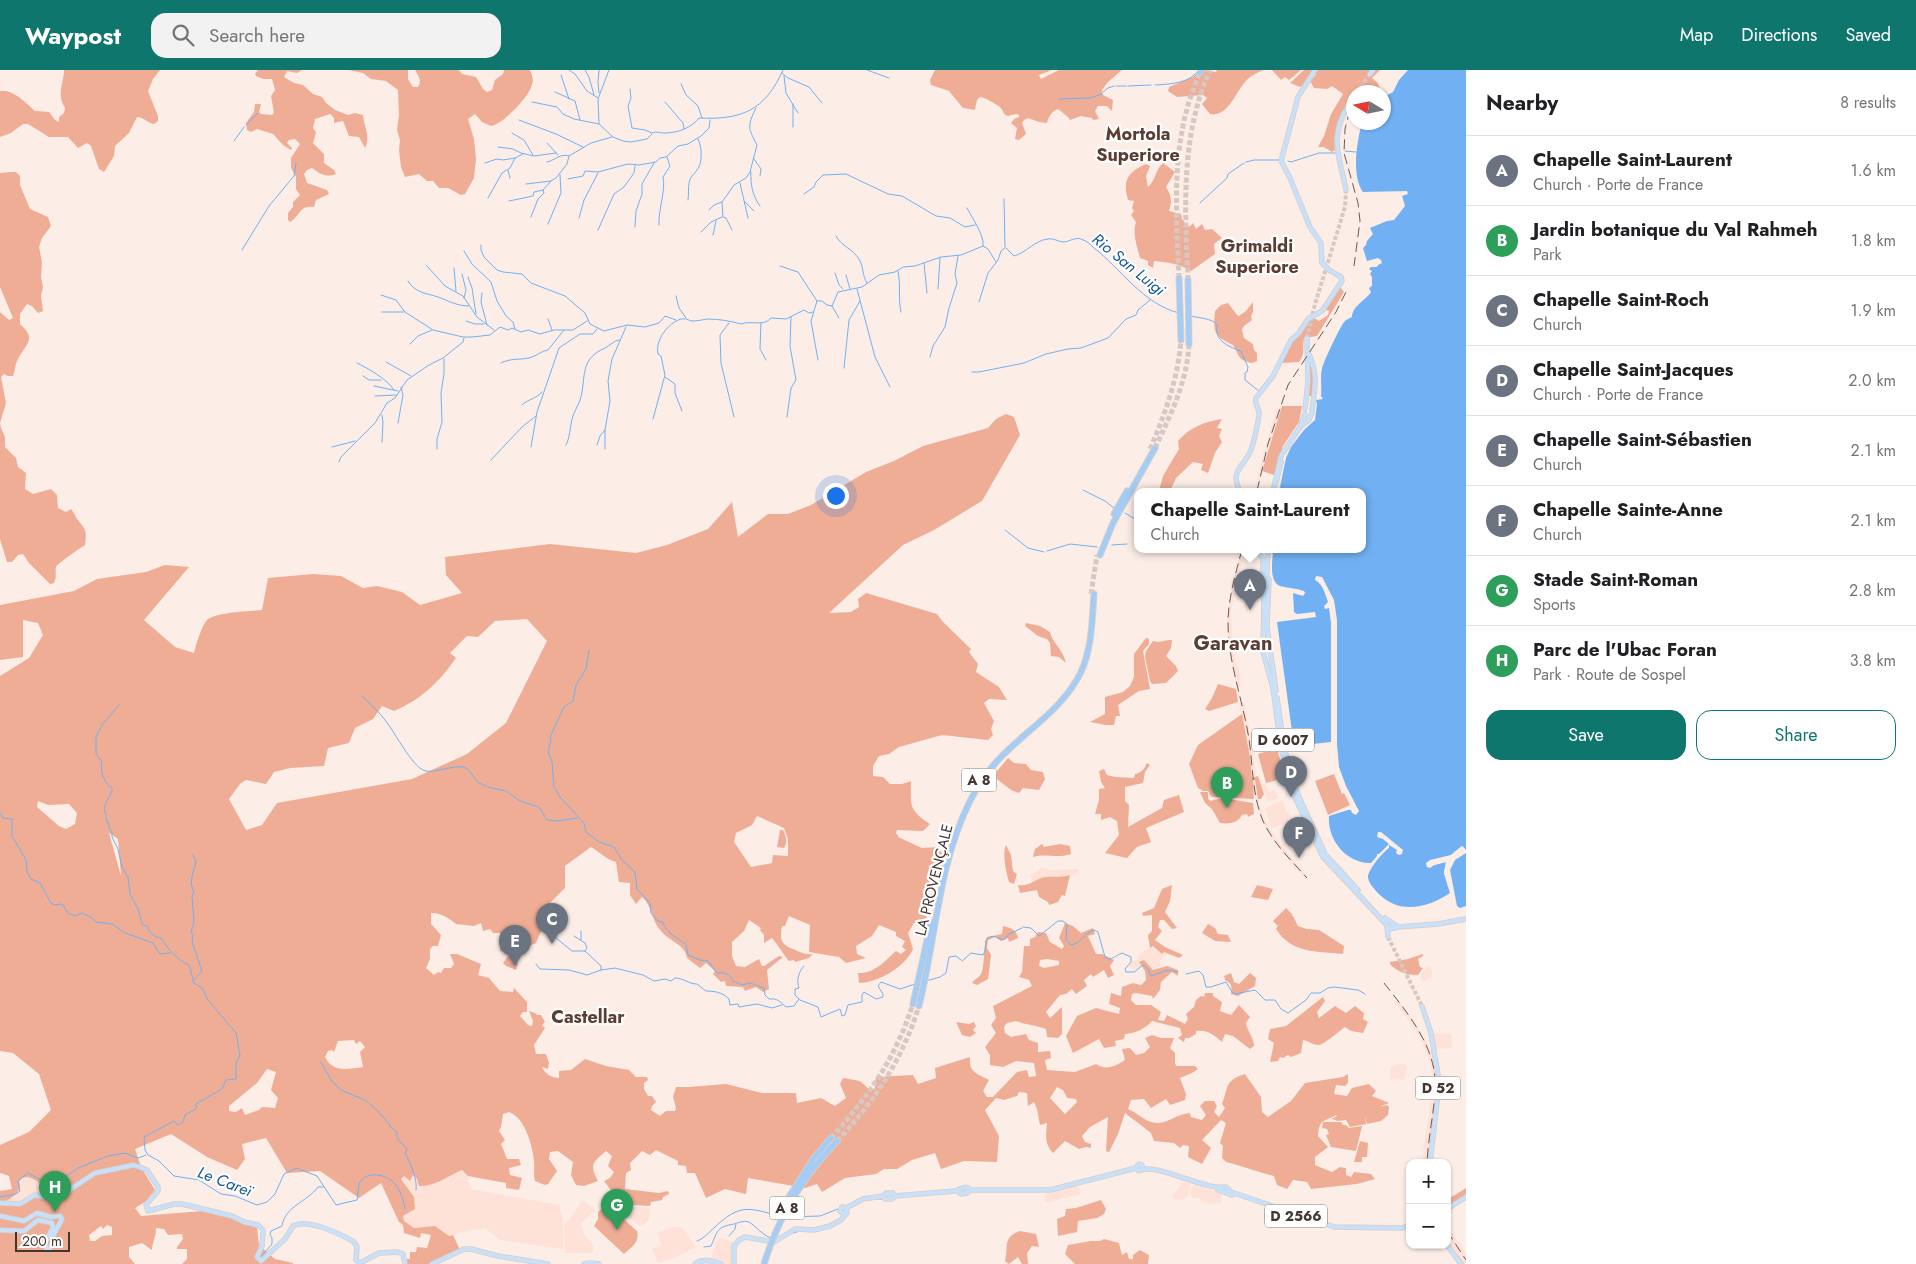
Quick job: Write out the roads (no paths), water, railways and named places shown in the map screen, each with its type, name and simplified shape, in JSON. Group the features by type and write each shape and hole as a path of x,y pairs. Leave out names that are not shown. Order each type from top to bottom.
{"highway":[{"path":"1179,278 1181,340"},
{"path":"1188,280 1189,344"},
{"path":"1099,555 1107,527 1152,448"},
{"name":"LA PROVENÇALE","path":"912,1004 926,954 939,893 966,804 979,780 1003,752 1038,723 1075,679 1084,664 1088,649 1092,594"},
{"name":"LA PROVENÇALE","path":"919,1006 922,995 926,954"},
{"name":"A 8","path":"762,1264 773,1231 785,1204 814,1158 831,1138"},
{"name":"A 8","path":"762,1264 788,1205 801,1184 838,1141"}],"main road":[{"path":"1238,488 1235,482 1235,476 1250,451 1259,414 1255,401 1258,394 1273,376 1291,340 1299,333 1308,319 1322,311 1342,281 1341,277 1323,264 1321,243 1310,227 1281,161 1298,96 1315,70"},
{"path":"1370,74 1373,70"},
{"path":"1346,109 1338,130 1337,152 1346,190"},
{"path":"1300,427 1306,406 1307,338"},
{"path":"1273,488 1282,455 1300,427 1309,420 1313,405 1316,381 1313,362 1306,348"},
{"path":"1307,362 1313,362"},
{"path":"1306,394 1310,397 1313,405"},
{"path":"1306,406 1313,405"},
{"name":"D 6007","path":"1259,553 1263,560 1268,591 1263,649 1273,688 1278,730 1293,793 1317,846 1332,868 1389,927 1422,926 1466,919"},
{"name":"D 6007","path":"1268,553 1267,622 1270,649 1283,742 1298,795 1320,846 1328,859 1389,927"},
{"path":"1263,649 1267,651 1270,649"},
{"path":"1264,655 1267,653 1271,655"},
{"path":"1388,937 1389,927"},
{"name":"D 52","path":"1423,1008 1431,1033 1438,1080 1430,1159"},
{"name":"D 2566","path":"733,1264 733,1250 739,1240 747,1237 774,1242 797,1229 820,1229 841,1220 844,1214 841,1213 840,1209 863,1199 891,1193 895,1196 958,1191 959,1188 965,1187 970,1190 1050,1190 1136,1168 1139,1164 1142,1165 1142,1168 1159,1170 1192,1183 1224,1190 1334,1229 1357,1230 1406,1227"},
{"path":"0,1203 20,1204 36,1195 49,1198 59,1197 95,1173 138,1166 147,1170 158,1187 158,1191 146,1205 148,1211 174,1204 182,1204 232,1216 244,1222 258,1225 263,1230 262,1246 257,1255 259,1259 263,1260 285,1239 293,1226 304,1223 317,1226 354,1242 357,1247 356,1260 360,1263 376,1254 397,1252 403,1254 405,1264"},
{"path":"1451,1207 1466,1198"},
{"path":"0,1216 24,1220 37,1213 62,1217 53,1236 50,1248 46,1248 44,1244 52,1228 52,1223 38,1220 24,1231 0,1230"},
{"path":"432,1264 466,1249 548,1264"},
{"path":"1450,1249 1461,1264"},
{"path":"696,1264 704,1262 721,1264"},
{"path":"584,1264 599,1264"}],"water":[{"path":"1408,70 1466,70 1466,850 1462,846 1451,855 1426,864 1431,867 1446,862 1444,873 1450,893 1431,903 1412,907 1393,904 1384,899 1368,879 1373,866 1389,848 1389,845 1397,850 1396,853 1399,855 1402,854 1403,850 1381,832 1378,832 1377,837 1389,844 1377,854 1371,863 1362,862 1347,855 1340,849 1331,834 1329,816 1348,810 1351,810 1356,815 1359,811 1339,767 1337,744 1337,620 1334,600 1322,577 1316,576 1315,580 1322,587 1328,602 1324,606 1325,609 1329,608 1331,623 1331,742 1294,746 1277,622 1316,617 1315,612 1297,614 1294,612 1293,593 1303,596 1304,591 1280,586 1274,580 1272,569 1273,553 1366,553 1366,488 1280,487 1286,458 1291,447 1304,430 1315,420 1316,400 1323,399 1321,396 1321,372 1329,351 1343,323 1352,317 1356,307 1371,292 1369,288 1372,286 1370,274 1372,271 1369,269 1377,267 1382,263 1378,258 1367,261 1363,248 1373,234 1370,228 1394,220 1405,206 1402,196 1408,194 1407,191 1363,192 1357,177 1356,158 1360,130 1391,130 1391,93 1399,80"},
{"path":"1466,853 1466,906 1460,908 1457,906 1450,870 1455,860"}],"waterway":[{"path":"569,70 575,74 587,91 598,98"},
{"path":"585,70 594,95"},
{"path":"599,70 599,93"},
{"path":"599,123 598,99 609,70"},
{"path":"630,89 631,98 628,106 632,128 652,133 669,133 688,127 699,118 727,117 739,115 750,110 760,104 768,95 783,70"},
{"path":"867,70 889,78"},
{"path":"1155,85 1184,81 1198,71"},
{"path":"782,73 788,78 809,87 822,103"},
{"path":"561,75 569,99"},
{"path":"784,76 786,93 798,113"},
{"path":"681,84 686,95 698,106 702,118"},
{"path":"1128,86 1151,85"},
{"path":"1103,92 1114,86"},
{"path":"1116,86 1126,86"},
{"path":"555,92 575,101 580,120"},
{"path":"1059,99 1090,98 1102,94"},
{"path":"532,102 557,107 563,114 574,119 599,124 613,137 623,141 631,142 647,139 652,134"},
{"path":"665,102 683,123 684,129"},
{"path":"793,104 793,127"},
{"path":"732,230 726,218 723,217 722,202 734,185 746,178 750,172 757,145 750,131 750,123 756,108"},
{"path":"246,125 258,113"},
{"path":"519,120 583,147"},
{"path":"568,179 583,176 585,171 598,172 628,164 639,165 656,162 660,158 666,157 678,146 688,144 701,136 709,128 710,120"},
{"path":"234,141 244,127"},
{"path":"512,133 524,140 533,155"},
{"path":"526,184 551,181 556,178 567,164 569,156 591,143 612,137"},
{"path":"688,200 690,180 699,167 701,159 698,139"},
{"path":"547,143 558,155"},
{"path":"498,147 513,149 534,156 556,153"},
{"path":"1345,151 1356,152"},
{"path":"1288,161 1291,162 1319,153 1335,153"},
{"path":"485,163 497,159 515,158 523,154"},
{"path":"547,162 560,156 569,156"},
{"path":"659,225 664,188 663,177 670,166 667,157"},
{"path":"488,198 502,173 510,168 515,158"},
{"path":"754,159 761,169 760,176"},
{"path":"1246,162 1254,160 1279,160"},
{"path":"242,250 269,206 294,176 296,163"},
{"path":"635,227 636,211 642,194 642,184 654,163"},
{"path":"1200,203 1227,178 1228,174 1244,163"},
{"path":"598,230 614,194 624,187 634,173 635,166"},
{"path":"508,170 510,178"},
{"path":"751,172 752,190 760,206"},
{"path":"579,218 584,200 598,173"},
{"path":"804,194 814,187 823,175 846,174 888,194 902,196 936,216 950,218 965,227 975,225"},
{"path":"548,224 561,193 560,175"},
{"path":"531,217 538,199 551,181"},
{"path":"740,183 748,218"},
{"path":"509,201 533,196 534,192 543,190"},
{"path":"1004,199 1005,247"},
{"path":"744,201 754,211"},
{"path":"709,210 714,205 722,202"},
{"path":"967,208 980,232 983,246"},
{"path":"701,232 711,222 722,217"},
{"path":"713,235 716,221"},
{"path":"836,236 859,259 867,283"},
{"name":"Rio San Luigi","path":"1006,248 1014,256 1043,240 1052,239 1063,242 1081,239 1104,256 1143,294 1154,302 1179,313"},
{"path":"481,245 484,257 497,270 522,274 531,283 565,296 585,313 590,324 604,331 627,325 645,327 659,323 665,316 676,320"},
{"path":"832,306 838,292 862,287 879,275 895,272 903,267 915,266 941,257 961,255 983,246 988,249 996,262"},
{"path":"979,302 988,273 998,260 1001,251 1005,248"},
{"path":"464,251 472,264 491,282 497,301 506,316 513,322 515,329"},
{"path":"930,357 933,346 945,327 957,283 955,274 958,256"},
{"path":"938,289 940,258"},
{"path":"924,263 927,293"},
{"path":"426,265 445,286 463,296 477,317 494,330"},
{"path":"780,266 798,272 817,301 811,321 818,360"},
{"path":"454,268 456,291"},
{"path":"898,271 901,312"},
{"path":"835,273 839,285 843,289"},
{"path":"462,274 466,290 464,298"},
{"path":"846,275 850,289"},
{"path":"468,277 472,288 476,314"},
{"path":"408,281 421,292 469,306"},
{"path":"857,289 875,357 890,387"},
{"path":"482,293 481,302 487,325"},
{"path":"381,295 396,300 405,312 433,330 463,337 490,335 500,327 508,330 512,328 521,332 528,330 540,334 554,330 573,330 587,321"},
{"path":"676,296 679,308 686,318"},
{"path":"972,372 1024,363 1046,354 1081,348 1108,338 1126,319 1136,315 1138,310 1150,300"},
{"path":"817,301 822,301 832,306 839,318"},
{"path":"844,368 849,320 860,301"},
{"path":"653,419 665,375 661,356 658,354 659,343 671,324 682,319 692,321 716,319 741,324 761,323 771,318 786,319 804,310 809,313 813,312"},
{"path":"382,312 404,312"},
{"name":"Rio San Luigi","path":"1191,316 1215,323 1220,340 1230,347 1241,351 1248,367 1245,373 1245,380 1259,391"},
{"path":"787,417 791,388 796,380 790,346 791,317"},
{"path":"548,319 552,330"},
{"path":"466,321 484,324"},
{"path":"729,323 720,335 721,363 734,417"},
{"path":"761,323 760,349 766,360"},
{"path":"605,449 605,430 610,401 608,381 612,359 626,327"},
{"path":"531,447 537,412 559,348 580,334 593,334 597,329"},
{"path":"410,344 418,336 432,330"},
{"path":"501,363 529,358 548,350 564,330"},
{"path":"339,462 341,457 375,423 387,403 395,398 407,380 443,358 463,342 464,338"},
{"path":"566,445 573,416 581,397 584,375 591,357 619,340"},
{"path":"437,449 437,439 442,422 441,393 444,359"},
{"path":"386,362 411,376"},
{"path":"357,363 382,378 394,390"},
{"path":"363,376 369,380 381,380"},
{"path":"665,377 675,384 675,393 682,411"},
{"path":"374,386 398,391"},
{"path":"398,423 403,395 401,387"},
{"path":"522,405 542,392"},
{"path":"375,396 396,395"},
{"path":"382,415 382,442"},
{"path":"491,460 522,427 536,416"},
{"path":"597,445 600,436 605,430"},
{"path":"332,447 355,441"},
{"path":"1083,490 1105,501 1114,508"},
{"path":"1125,513 1134,519"},
{"path":"1005,530 1028,548 1044,552"},
{"path":"1047,551 1070,544 1097,547"},
{"path":"1112,545 1127,544"},
{"path":"589,650 586,669 576,685 573,701 564,707 550,737 551,741 548,752 552,762 554,787 560,797 584,823 586,832 599,842 614,847 622,860 635,872 637,889 650,903 651,913 658,921 663,922 666,929 672,935 686,944 688,955 708,961 717,973 726,974 733,981 742,985 750,983 764,988 765,995 769,999 777,1000 786,1007 794,1006 799,999"},
{"path":"362,696 384,719 412,759 422,769 430,771 463,767 478,782 486,786"},
{"path":"106,815 104,809 112,788 104,779 101,768 102,762 96,754 96,737 102,725 119,705"},
{"path":"487,787 506,791 520,801 539,807 547,820 558,821 577,818"},
{"path":"0,813 3,818 12,819 12,836 26,860 27,872 31,879 40,883 51,903 54,905 62,904 68,913 75,916 82,913 96,922 112,924 125,933 153,943 160,954 170,953"},
{"path":"106,817 118,849 122,867 128,877 130,894 138,909 142,924 148,927 153,935 161,938 177,957 189,965 194,983 202,988 208,1000 236,1033 240,1056 236,1062 236,1079 226,1080 222,1089 196,1104 196,1109 185,1115 183,1122 178,1125 174,1121 144,1137 145,1150 148,1155 159,1161 174,1176 199,1180 221,1194 235,1196 257,1205 267,1202 275,1194 284,1174 296,1168 317,1176 336,1205 357,1200 359,1184 366,1177 371,1175 386,1177 396,1186 404,1202 405,1209"},
{"path":"193,855 196,861 191,880 194,892 192,896 194,923 191,932 193,935 192,942 202,971 193,981"},
{"path":"1023,927 1031,928 1039,936 1058,921 1063,921 1067,924 1066,940 1071,945 1078,943 1094,930 1098,932 1105,957 1111,958 1122,953 1131,957 1131,962 1125,969 1126,972 1134,972 1143,965 1148,969 1151,976 1168,970 1178,972"},
{"path":"547,925 551,932"},
{"path":"962,961 971,953 983,955 988,938 995,937 1004,940 1009,934 1022,928"},
{"path":"581,931 581,940"},
{"path":"574,936 585,943 587,948 585,951"},
{"path":"555,937 572,951 585,951 601,966 601,970"},
{"path":"926,981 946,973 949,957 956,956 961,960"},
{"path":"536,964 540,969 569,970 587,975 615,968 643,975 654,981 665,979 671,981 678,978 697,984 706,991 724,995 729,999 730,1005 738,1004 739,1007 757,1004 772,1008 782,1005"},
{"path":"799,999 795,995 795,989 799,988 798,976 804,966"},
{"path":"1186,974 1199,971 1203,975 1206,987 1226,982 1235,994 1255,990 1265,1000 1275,1000 1281,1009 1288,1013 1306,1000 1311,993 1320,993 1328,988 1358,990 1365,994"},
{"path":"800,1000 818,1007 821,1017 840,1009 842,1016 845,1015 848,1005 862,1002 864,992 876,999 883,997 878,986 881,982 900,989 915,984"},
{"path":"321,1062 331,1080 341,1090 365,1100 397,1132 397,1138 407,1149 405,1153 415,1176 416,1190"},
{"name":"Le Careï","path":"0,1197 16,1194 20,1191 18,1181 28,1173 52,1186 78,1168 108,1156 125,1153 138,1158 146,1155"},
{"path":"260,1258 272,1244 271,1231 282,1226 284,1219 292,1209 318,1187 323,1187"},
{"name":"Le Careï","path":"846,1206 863,1197 871,1196"},
{"name":"Le Careï","path":"786,1217 820,1216 838,1209"},
{"name":"Le Careï","path":"697,1241 705,1237 724,1219 739,1211 753,1210 779,1216"},
{"path":"704,1247 711,1246 718,1230 743,1221 749,1222 771,1238"},
{"path":"729,1236 735,1229 736,1224"},
{"path":"793,1233 800,1231"}],"tunnel":[{"path":"1188,280 1186,200 1189,147 1200,95 1210,70"},
{"path":"1179,278 1176,200 1179,148 1190,98 1200,73"},
{"path":"1362,85 1370,74"},
{"path":"1307,338 1315,304 1345,207 1346,190"},
{"path":"1150,449 1170,396 1177,369 1181,340"},
{"path":"1155,448 1182,385 1189,344"},
{"path":"1091,594 1097,555"},
{"path":"1388,937 1422,1006"},
{"path":"831,1138 880,1076 898,1042 913,1004"},
{"path":"837,1141 864,1110 886,1078 905,1043 919,1006"}],"railway":[{"path":"1346,125 1344,153 1358,203 1360,221 1354,266"},
{"path":"1258,488 1268,444 1288,385 1336,312 1346,292"},
{"path":"1241,553 1229,604 1229,638 1230,652 1249,739 1253,780 1259,811 1272,837 1307,878"},
{"path":"1384,983 1404,1008 1421,1034 1432,1063 1435,1078 1435,1094 1427,1159"},
{"path":"1451,1237 1466,1260"}],"place":[{"name":"Chapelle Saint-Laurent","path":"1250,610"},
{"name":"Chapelle Saint-Jacques","path":"1291,797"},
{"name":"Jardin botanique du Val Rahmeh","path":"1227,808"},
{"name":"Chapelle Sainte-Anne","path":"1299,858"},
{"name":"Chapelle Saint-Roch","path":"552,944"},
{"name":"Chapelle Saint-Sébastien","path":"515,966"},
{"name":"Parc de l'Ubac Foran","path":"55,1212"},
{"name":"Stade Saint-Roman","path":"617,1230"}],"district":[{"name":"Mortola Superiore","path":"1138,144"},
{"name":"Grimaldi Superiore","path":"1257,256"},
{"name":"Garavan","path":"1233,643"},
{"name":"Castellar","path":"588,1017"}]}
